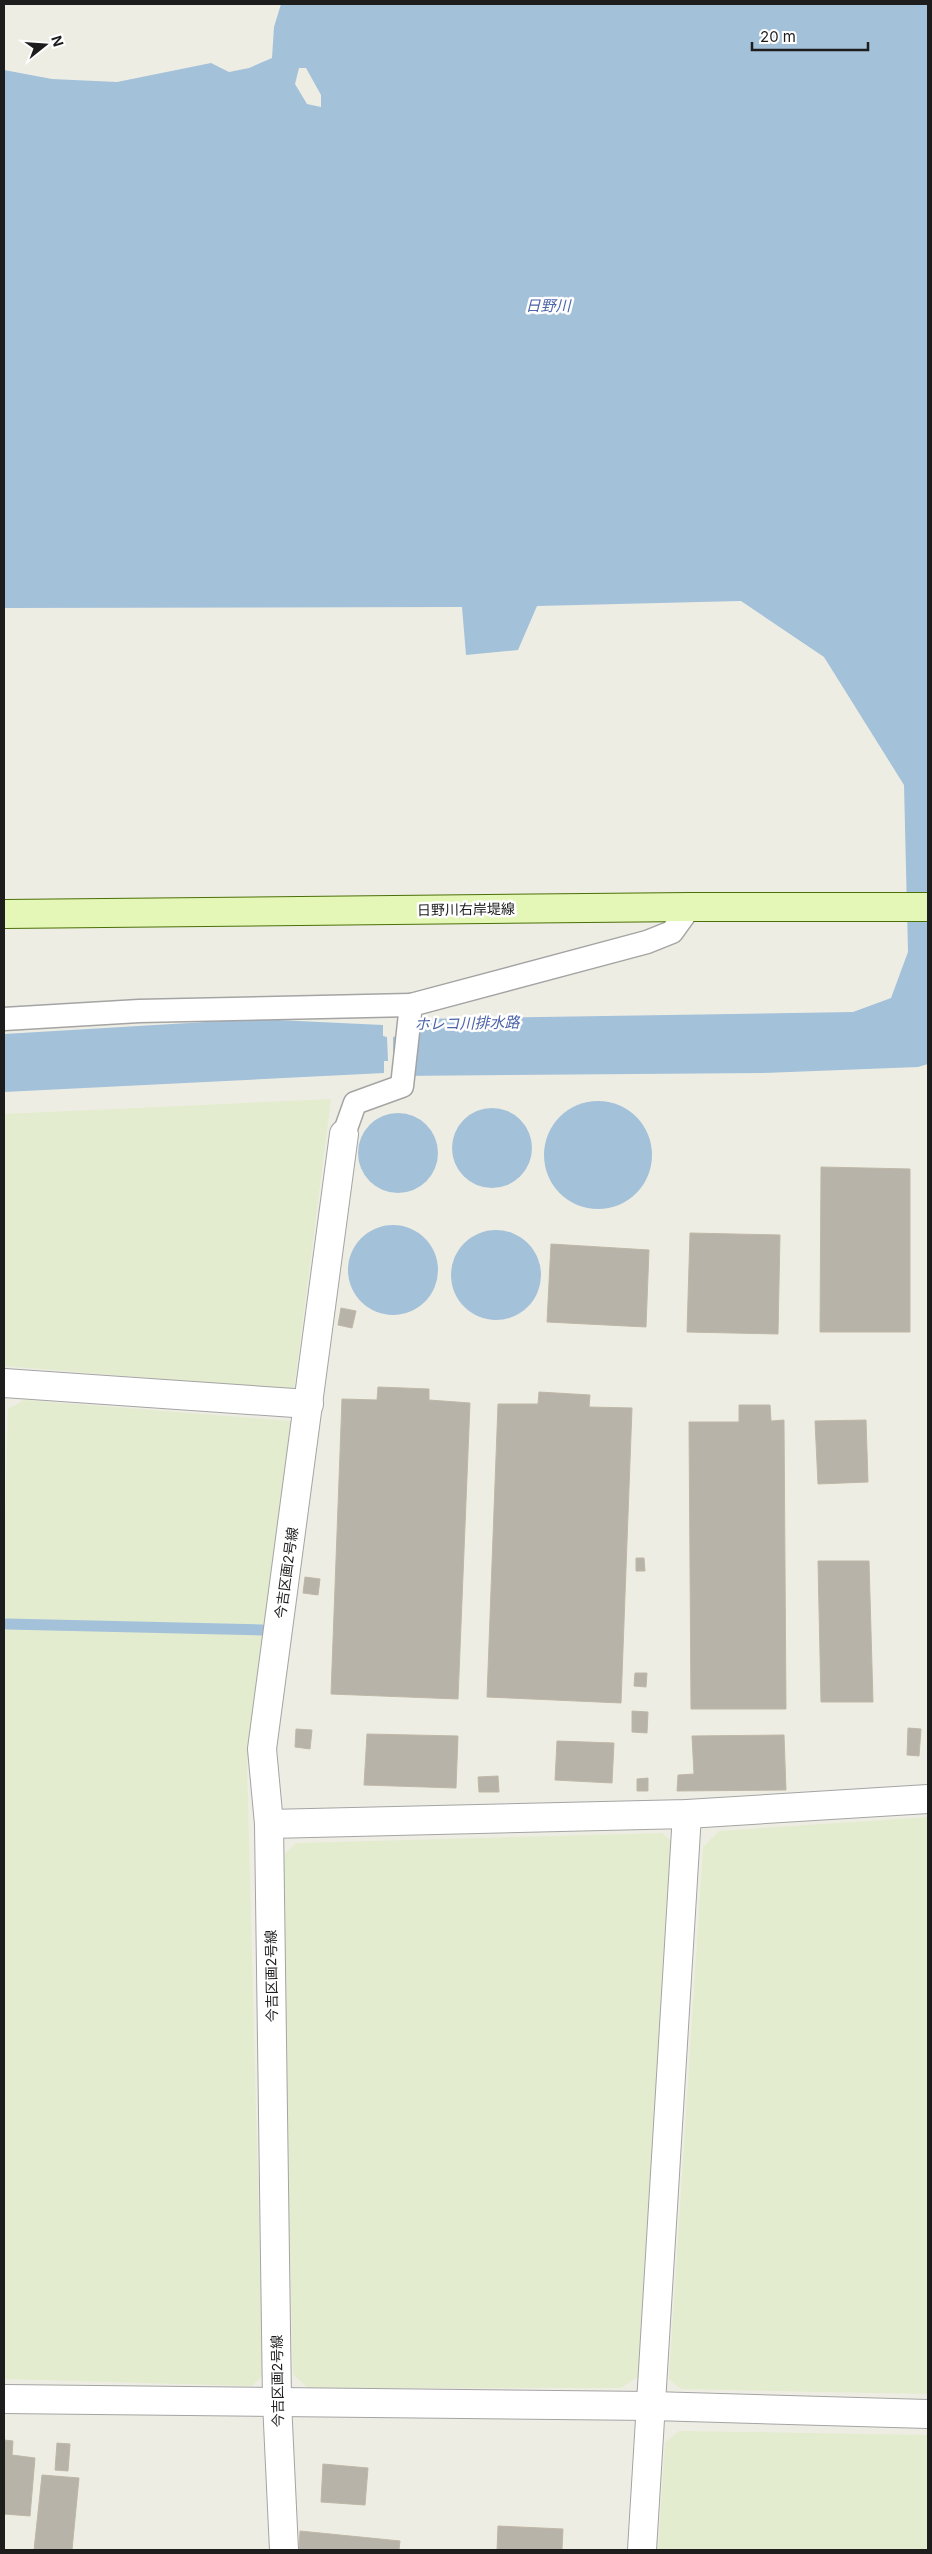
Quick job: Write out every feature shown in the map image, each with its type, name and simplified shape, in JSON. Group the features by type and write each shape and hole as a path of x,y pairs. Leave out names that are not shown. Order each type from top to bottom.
{"street":[{"name":"日野川右岸堤線","path":"4,914 690,907 928,907"},
{"name":"今吉区画2号線","path":"284,2550 277,2402 269,1824 262,1749 344,1134"},
{"path":"4,1383 309,1404"},
{"path":"269,1824 687,1814 928,1799"},
{"path":"642,2550 687,1814"},
{"path":"4,2399 652,2406 928,2414"}],"lane":[{"path":"4,1019 139,1011 411,1005 647,942 672,932 690,907"},
{"path":"344,1134 355,1103 402,1086 411,1005"}],"green space":[{"path":"331,1099 294,1390 4,1366 4,1114"},
{"path":"24,1400 292,1421 247,1765 263,2375 252,2386 4,2379 4,1562 8,1409"},
{"path":"928,1817 928,2394 681,2389 669,2379 703,1847 719,1831"},
{"path":"662,1833 676,1845 639,2376 621,2388 308,2388 293,2374 280,1859 296,1843"},
{"path":"679,2431 928,2435 928,2550 658,2550 665,2443"}],"water":[{"name":"日野川","path":"281,4 928,4 928,1064 918,1067 764,1073 397,1076 397,1060 393,1061 393,1037 397,1036 397,1024 420,1019 853,1012 891,998 908,952 904,785 824,657 741,601 537,606 518,650 466,655 462,607 4,608 4,70 52,79 117,82 211,63 229,72 249,68 272,58 274,27","holes":["299,68 306,68 321,95 321,107 307,104 295,84"]},
{"path":"256,1019 383,1025 383,1036 387,1037 388,1061 384,1061 384,1073 4,1092 4,1034"},
{"path":"598,1101 619,1105 636,1117 648,1134 652,1155 648,1176 636,1193 619,1205 598,1209 577,1205 560,1193 548,1176 544,1155 548,1134 560,1117 577,1105"},
{"path":"492,1108 507,1111 520,1120 529,1133 532,1148 529,1163 520,1176 507,1185 492,1188 477,1185 464,1176 455,1163 452,1148 455,1133 464,1120 477,1111"},
{"path":"398,1113 413,1116 426,1125 435,1138 438,1153 435,1168 426,1181 413,1190 398,1193 383,1190 370,1181 361,1168 358,1153 361,1138 370,1125 383,1116"},
{"path":"393,1225 410,1228 425,1238 435,1253 438,1270 435,1287 425,1302 410,1312 393,1315 376,1312 361,1302 351,1287 348,1270 351,1253 361,1238 376,1228"},
{"path":"496,1230 513,1233 528,1243 538,1258 541,1275 538,1292 528,1307 513,1317 496,1320 479,1317 464,1307 454,1292 451,1275 454,1258 464,1243 479,1233"}],"building":[{"path":"821,1167 910,1169 910,1332 820,1332"},
{"path":"690,1233 780,1235 778,1334 687,1332"},
{"path":"551,1244 649,1250 646,1327 547,1322"},
{"path":"341,1308 356,1311 352,1328 338,1325"},
{"path":"378,1387 429,1389 429,1400 470,1403 458,1699 331,1694 342,1399 377,1400"},
{"path":"539,1392 590,1395 589,1407 632,1408 621,1703 487,1697 498,1404 538,1404"},
{"path":"739,1405 770,1405 771,1421 784,1420 786,1709 691,1709 689,1422 739,1422"},
{"path":"866,1420 868,1482 818,1484 815,1421"},
{"path":"636,1558 644,1558 645,1571 636,1571"},
{"path":"818,1561 869,1561 873,1702 821,1702"},
{"path":"305,1577 320,1579 318,1595 303,1593"},
{"path":"635,1673 647,1673 646,1687 634,1686"},
{"path":"632,1711 648,1712 647,1733 632,1732"},
{"path":"908,1728 921,1729 919,1756 907,1755"},
{"path":"296,1729 312,1730 310,1749 295,1747"},
{"path":"367,1734 458,1736 456,1788 364,1785"},
{"path":"784,1735 786,1790 677,1791 678,1775 694,1774 692,1736"},
{"path":"557,1741 614,1743 612,1783 555,1780"},
{"path":"498,1776 499,1792 479,1792 478,1777"},
{"path":"648,1778 648,1791 637,1791 637,1779"},
{"path":"4,2440 13,2441 12,2455 35,2458 30,2516 4,2514"},
{"path":"57,2443 70,2444 68,2471 55,2470"},
{"path":"323,2464 368,2468 365,2505 321,2502"},
{"path":"42,2475 79,2478 72,2550 34,2550"},
{"path":"498,2526 563,2529 562,2550 497,2550"},
{"path":"300,2531 400,2541 399,2550 299,2550"}],"waterway":[{"path":"7,1624 262,1630"}],"water label":[{"name":"ホレコ川排水路","path":"467,1023"}]}
